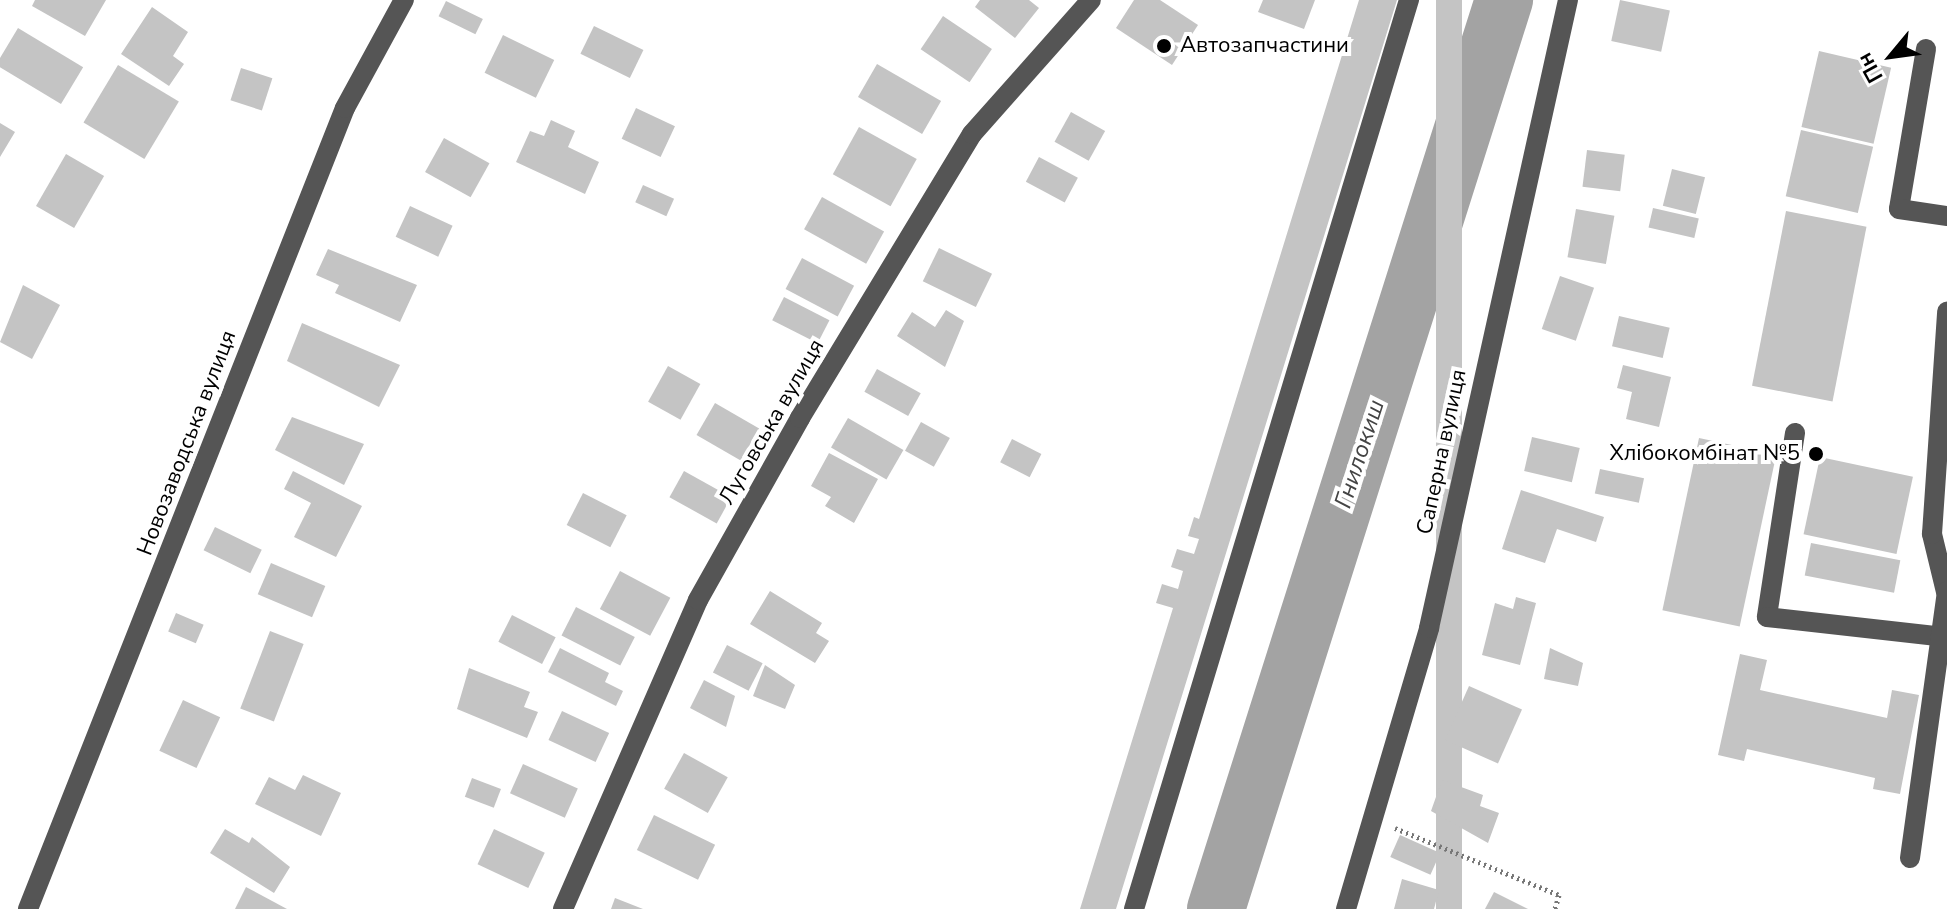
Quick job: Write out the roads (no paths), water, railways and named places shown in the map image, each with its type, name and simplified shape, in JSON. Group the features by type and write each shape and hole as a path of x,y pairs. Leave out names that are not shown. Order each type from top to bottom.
{"street":[{"name":"Новозаводська вулиця","path":"28,909 345,108 404,0"},
{"name":"Луговська вулиця","path":"563,909 698,600 800,418 972,134 1091,0"},
{"path":"1134,909 1409,0"},
{"name":"Саперна вулиця","path":"1346,909 1429,628 1568,0"},
{"path":"1926,49 1899,209 1947,216"},
{"path":"1910,858 1944,637 1946,592 1932,534 1947,312"},
{"path":"1795,433 1767,617 1944,637"}],"waterway":[{"name":"Гнилокиш","path":"1216,909 1504,0"}],"place":[{"name":"Автозапчастини","path":"1164,46"},
{"name":"Хлібокомбінат №5","path":"1816,454"}]}
